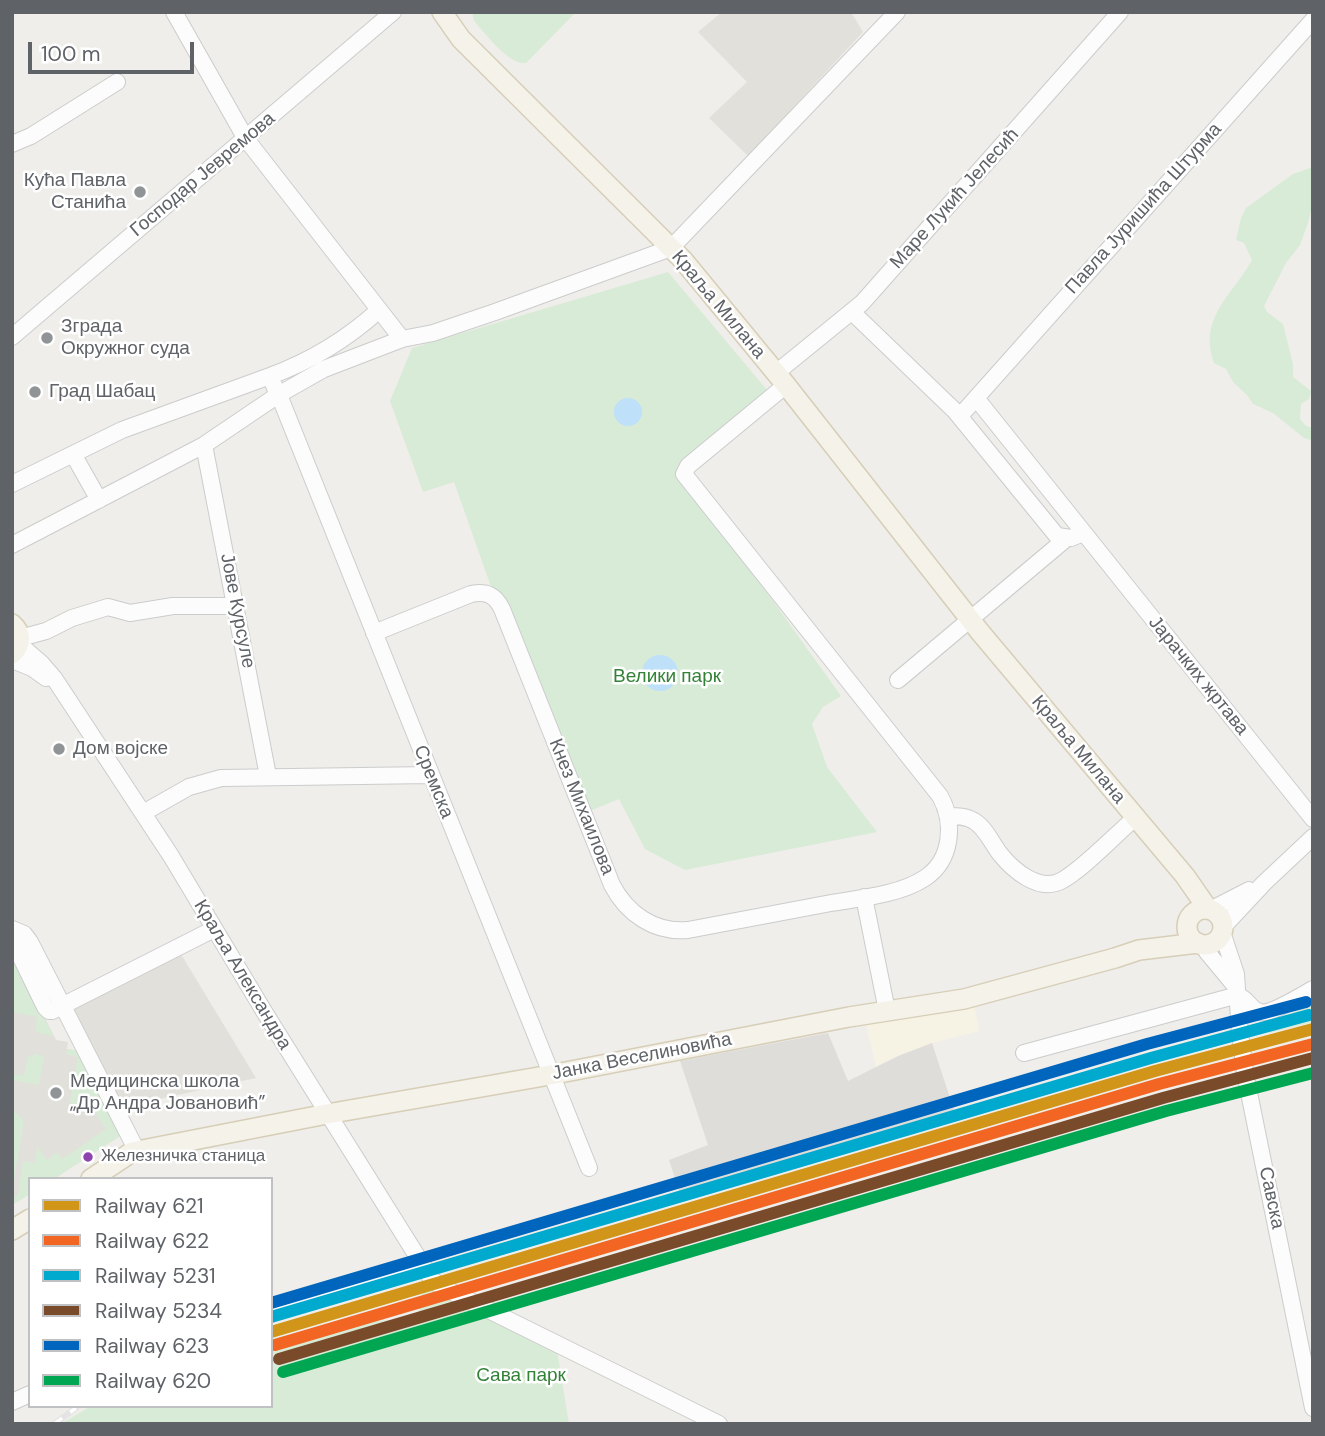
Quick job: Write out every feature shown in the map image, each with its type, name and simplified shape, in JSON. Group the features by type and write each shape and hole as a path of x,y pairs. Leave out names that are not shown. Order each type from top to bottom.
{"main road":[{"name":"Краља Милана","path":"442,12 461,39 671,248 781,379 970,619 1160,848 1200,925"},
{"path":"458,12 461,39"},
{"name":"Јанка Веселиновића","path":"94,1177 137,1151 887,1011 964,999 1115,958 1200,925 1214,941 1222,930"},
{"path":"12,1230 28,1220"}],"street":[{"path":"174,12 246,139 402,339"},
{"name":"Господар Јевремова","path":"12,337 393,12"},
{"path":"12,545 204,445 278,395 324,369 402,339 495,312 671,248 897,12"},
{"name":"Маре Лукић Јелесић","path":"781,379 852,312 1120,12"},
{"name":"Павла Јуришића Штурма","path":"976,398 1311,25"},
{"path":"12,144 31,136 117,82"},
{"path":"12,485 122,430 298,366 330,348 379,310"},
{"path":"852,312 960,416 1052,531 1061,538 1083,533"},
{"name":"Сремска","path":"271,376 589,1168"},
{"path":"781,379 688,466 684,474 934,788 948,816 967,818 977,823 1001,854 1023,875 1039,883 1051,884 1070,874 1135,818"},
{"path":"960,416 976,398"},
{"name":"Јарачких жртава","path":"976,398 1313,819"},
{"name":"Јове Курсуле","path":"204,445 268,776"},
{"path":"72,454 99,500"},
{"path":"898,680 1067,538"},
{"name":"Кнез Михаилова","path":"374,633 471,594 481,592 495,597 503,611 612,885 626,906 645,920 670,930 688,930 909,886 938,866 949,836 948,816"},
{"path":"15,644 72,618 108,607 130,613 173,606 236,606"},
{"name":"Краља Александра","path":"15,644 41,663 62,690 143,813 432,1280 719,1424"},
{"path":"143,813 199,783 221,778 431,775"},
{"path":"1222,930 1264,883 1313,837"},
{"path":"1264,883 1200,925 1207,952 1237,993 1260,1012 1271,1010 1313,989"},
{"path":"864,897 887,1011"},
{"path":"12,929 23,934 30,942 137,1151"},
{"path":"12,939 47,1009 52,1011 214,929"},
{"name":"Савска","path":"1222,930 1236,974 1245,1073 1313,1408"},
{"path":"1024,1053 1237,993"},
{"path":"1240,1027 1253,1022 1260,1012"},
{"path":"273,1309 353,1288 420,1262"},
{"path":"12,1402 28,1395"}],"shaded area":[{"path":"722,12 851,12 863,32 748,156 709,118 747,82 698,32"},
{"path":"179,951 256,1078 118,1108 62,1009"},
{"name":"Медицинска школа „Др Андра Јовановић”","path":"14,956 56,1040 68,1042 67,1049 79,1051 123,1134 57,1177 28,1177 28,1195 12,1205"},
{"path":"974,1003 979,1031 932,1043 876,1067 866,1024"},
{"path":"828,1033 848,1081 898,1056 932,1043 955,1113 681,1197 669,1160 708,1145 680,1061"}],"green space":[{"path":"472,12 576,12 526,63 512,59 498,48 474,21"},
{"path":"1313,167 1313,202 1308,223 1300,245 1286,263 1264,306 1267,312 1283,324 1293,364 1293,377 1311,391 1309,399 1301,404 1300,419 1306,426 1313,428 1311,440 1304,438 1273,413 1253,404 1233,382 1226,369 1214,363 1210,333 1220,308 1252,260 1244,243 1236,240 1246,208 1293,174"},
{"name":"Велики парк","path":"668,272 767,390 677,467 841,696 823,707 812,724 827,767 877,832 685,870 645,849 619,799 585,813 501,615 454,482 423,492 390,401 412,348"},
{"path":"12,956 53,1036 35,1032 37,1017 12,1012"},
{"path":"1313,1002 1313,1022 1269,1033 1267,1026"},
{"path":"67,1049 79,1051 123,1134 57,1177 28,1177 28,1195 12,1205 18,1195 23,1161 35,1163 37,1146 47,1160 58,1152 62,1159 106,1129 89,1104 77,1111 70,1101 78,1057 66,1054"},
{"path":"34,1054 44,1056 39,1085 12,1080 12,1074 24,1076 28,1056 33,1057"},
{"path":"12,1109 24,1121 12,1193"},
{"name":"Сава парк","path":"432,1286 557,1350 569,1424 61,1424 88,1408 273,1408 273,1339 337,1323 417,1319 423,1289"}],"water":[{"path":"628,398 638,402 642,412 638,422 628,426 618,422 614,412 618,402"},
{"path":"660,655 673,660 678,673 673,686 660,691 647,686 642,673 647,660"}],"railway":[{"path":"54,1424 76,1408"}],"rail line":[{"name":"623","path":"273,1302 1147,1044 1306,1002"},
{"name":"5231","path":"273,1316 1151,1058 1309,1015"},
{"name":"621","path":"273,1331 1155,1071 1313,1029"},
{"name":"622","path":"275,1345 1159,1084 1313,1044"},
{"name":"5234","path":"279,1359 1163,1098 1313,1058"},
{"name":"620","path":"283,1372 1166,1111 1313,1073"}],"place":[{"name":"Кућа Павла Станића","path":"140,192"},
{"name":"Зграда Окружног суда","path":"47,338"},
{"name":"Град Шабац","path":"35,392"},
{"name":"Дом војске","path":"59,749"},
{"name":"Медицинска школа „Др Андра Јовановић”","path":"56,1093"},
{"name":"Железничка станица","path":"88,1157"}]}
